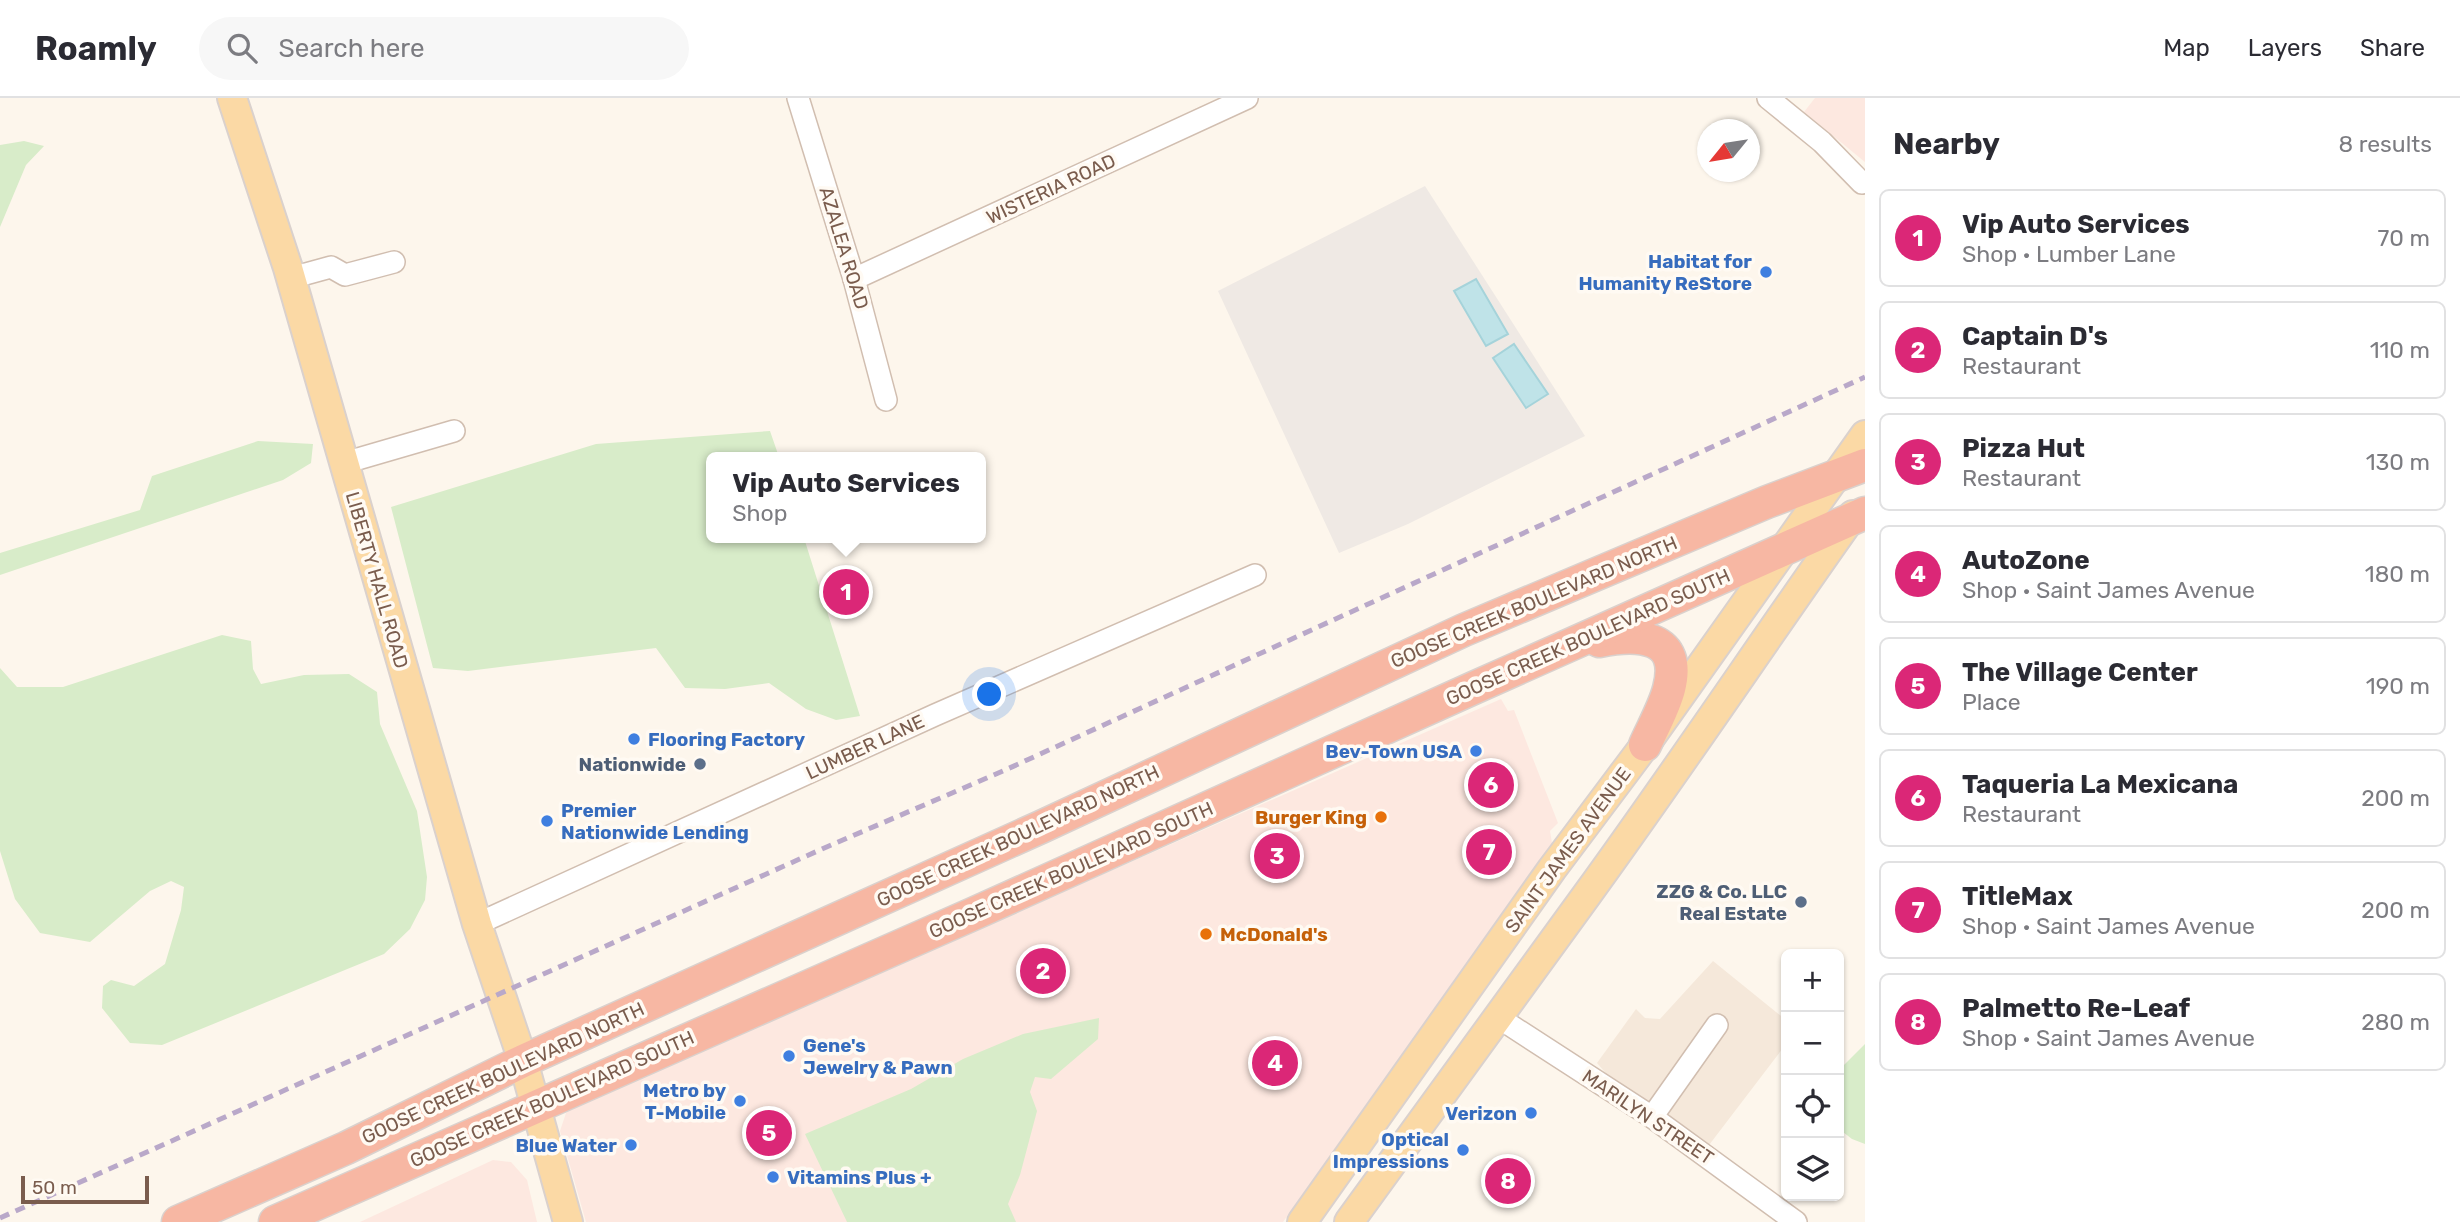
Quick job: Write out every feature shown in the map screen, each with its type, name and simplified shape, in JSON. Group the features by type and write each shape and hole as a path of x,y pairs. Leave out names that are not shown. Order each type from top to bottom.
{"highway":[{"name":"GOOSE CREEK BOULEVARD NORTH","path":"178,1222 346,1147 523,1061 1041,827 1464,630 1767,502 1865,465"},
{"name":"GOOSE CREEK BOULEVARD SOUTH","path":"275,1222 973,914 1062,872 1122,848 1786,548 1860,510"},
{"path":"1560,649 1618,637 1644,637 1658,642 1668,655 1671,668 1669,689 1645,746"}],"main road":[{"name":"LIBERTY HALL ROAD","path":"232,98 290,278 477,924 523,1061 568,1222"},
{"name":"SAINT JAMES AVENUE","path":"1303,1222 1552,869 1645,746 1865,435"},
{"name":"SAINT JAMES AVENUE","path":"1349,1222 1585,897 1860,510"}],"street":[{"name":"AZALEA ROAD","path":"798,98 854,279 886,400"},
{"name":"WISTERIA ROAD","path":"854,279 1247,98"},
{"path":"1768,98 1822,142 1862,183"},
{"path":"290,278 331,267 345,275 394,262"},
{"path":"344,463 454,431"},
{"name":"LUMBER LANE","path":"477,924 935,715 1255,575"},
{"name":"MARILYN STREET","path":"1496,1016 1652,1117 1796,1222"},
{"path":"1652,1117 1717,1025"}],"shaded area":[{"path":"1815,98 1865,98 1865,162 1804,112"},
{"path":"1425,186 1585,436 1408,524 1339,553 1218,291"},
{"path":"1501,699 1508,711 1514,710 1558,823 1550,831 1552,843 1283,1222 586,1222 560,1131 566,1113 572,1108"},
{"path":"1713,961 1781,1016 1781,1051 1706,1149 1610,1078 1597,1063 1636,1009 1645,1018 1660,1019"},
{"path":"493,1160 511,1162 527,1180 537,1222 360,1222"}],"green space":[{"path":"24,141 44,146 26,165 0,227 0,145"},
{"path":"770,431 777,452 706,452 706,543 806,543 860,716 836,720 806,709 769,683 725,689 685,688 656,648 468,671 433,668 391,507 596,444"},
{"path":"258,441 313,444 311,463 283,480 0,575 0,553 140,510 152,476"},
{"path":"222,635 251,641 253,669 261,684 304,675 349,674 377,692 380,724 417,811 427,877 425,900 410,929 384,954 162,1045 130,1043 102,1008 103,986 111,980 134,986 165,964 181,910 184,887 171,881 150,891 90,942 40,933 15,899 0,851 0,668 17,687 63,687"},
{"path":"1099,1018 1098,1039 1051,1079 1035,1077 1030,1092 1037,1111 1020,1175 1008,1204 1016,1222 847,1222 805,1134 911,1089 963,1059 1023,1034"},
{"path":"1865,1044 1865,1144 1844,1133 1844,1065"}],"water":[{"path":"1476,279 1508,334 1486,346 1454,291"},
{"path":"1514,344 1548,394 1526,408 1493,358"}],"railway":[{"path":"0,1218 822,849 1003,771 1865,377"}],"place":[{"name":"Habitat for Humanity ReStore","path":"1766,272"},
{"name":"Vip Auto Services","path":"846,592"},
{"name":"Flooring Factory","path":"634,739"},
{"name":"Bev-Town USA","path":"1476,751"},
{"name":"Nationwide","path":"700,764"},
{"name":"Taqueria La Mexicana","path":"1491,785"},
{"name":"Burger King","path":"1381,817"},
{"name":"Premier Nationwide Lending","path":"547,821"},
{"name":"TitleMax","path":"1489,852"},
{"name":"Pizza Hut","path":"1277,856"},
{"name":"ZZG & Co. LLC Real Estate","path":"1801,902"},
{"name":"McDonald's","path":"1206,934"},
{"name":"Captain D's","path":"1043,971"},
{"name":"Gene's Jewelry & Pawn","path":"789,1056"},
{"name":"AutoZone","path":"1275,1063"},
{"name":"Metro by T-Mobile","path":"740,1101"},
{"name":"Verizon","path":"1531,1113"},
{"name":"The Village Center","path":"769,1133"},
{"name":"Blue Water","path":"631,1145"},
{"name":"Optical Impressions","path":"1463,1150"},
{"name":"Vitamins Plus +","path":"773,1177"},
{"name":"Palmetto Re-Leaf","path":"1508,1181"}]}
